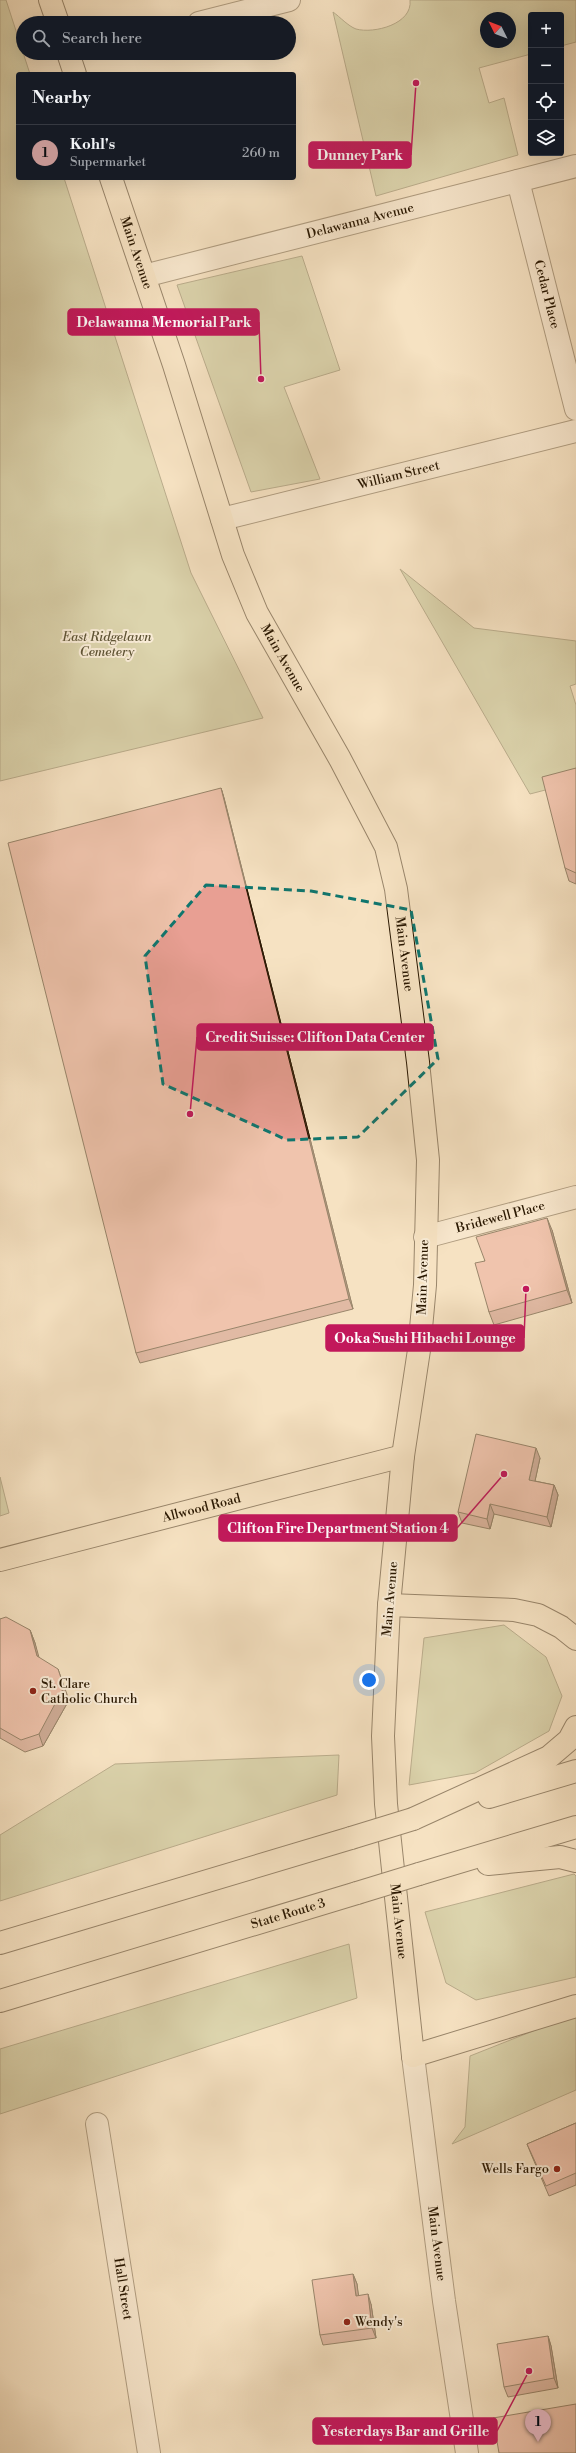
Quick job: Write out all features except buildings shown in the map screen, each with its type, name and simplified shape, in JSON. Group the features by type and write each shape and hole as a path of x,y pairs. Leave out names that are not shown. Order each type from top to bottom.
{"main road":[{"path":"50,0 56,16"},
{"name":"Main Avenue","path":"112,180 144,276 233,555 257,614 340,759 386,847 396,889 418,1062 428,1160 425,1285 419,1350 402,1456 389,1605 383,1736 386,1804 413,2056"},
{"name":"Allwood Road","path":"0,1560 402,1456"},
{"path":"389,1605 514,1610 538,1615 569,1633 576,1654"},
{"path":"413,1820 549,1757 568,1740 576,1726"},
{"path":"0,1943 576,1771"},
{"name":"State Route 3","path":"0,2001 576,1827"},
{"path":"419,1874 512,1861 560,1857 576,1861"},
{"path":"413,2056 576,2006"}],"street":[{"path":"226,16 289,0"},
{"name":"Delawanna Avenue","path":"144,276 576,166"},
{"name":"Cedar Place","path":"518,181 576,409"},
{"name":"William Street","path":"222,519 576,431"},
{"name":"Bridewell Place","path":"425,1237 576,1197"},
{"name":"Main Avenue","path":"413,2056 444,2301 467,2453"},
{"name":"Hall Street","path":"97,2124 149,2453"}],"highlighted area":[{"path":"206,885 311,891 411,910 438,1059 358,1137 287,1140 163,1084 145,956"}],"green space":[{"name":"East Ridgelawn Cemetery","path":"0,0 6,0 16,31 16,60 25,60 29,72 16,72 16,180 65,180 191,573 263,718 0,781"},
{"path":"410,0 576,0 576,42 564,45 564,12 528,12 528,55 479,68 489,103 504,98 518,155 376,196 333,12 353,28 364,30 372,30 391,25 399,21 409,8"},
{"path":"302,256 340,370 284,387 320,479 251,492 177,285"},
{"path":"400,569 474,628 576,641 576,684 570,686 576,705 576,782 530,794"},
{"path":"0,1477 9,1513 0,1516"},
{"path":"504,1625 546,1657 562,1696 549,1731 475,1773 409,1785 424,1638"},
{"path":"339,1755 337,1795 0,1901 0,1835 115,1764"},
{"path":"574,1874 576,1876 576,1977 476,2000 446,1983 425,1912"},
{"path":"349,1944 357,1998 0,2114 0,2049"},
{"path":"576,2014 576,2090 452,2144 465,2127 470,2056"}],"place":[{"name":"Dunney Park","path":"416,83"},
{"name":"Delawanna Memorial Park","path":"261,379"},
{"name":"Credit Suisse: Clifton Data Center","path":"190,1114"},
{"name":"Ooka Sushi Hibachi Lounge","path":"526,1289"},
{"name":"Clifton Fire Department Station 4","path":"504,1474"},
{"name":"St. Clare Catholic Church","path":"33,1691"},
{"name":"Wells Fargo","path":"557,2169"},
{"name":"Wendy's","path":"347,2322"},
{"name":"Yesterdays Bar and Grille","path":"529,2371"},
{"name":"Kohl's","path":"538,2442"}]}
